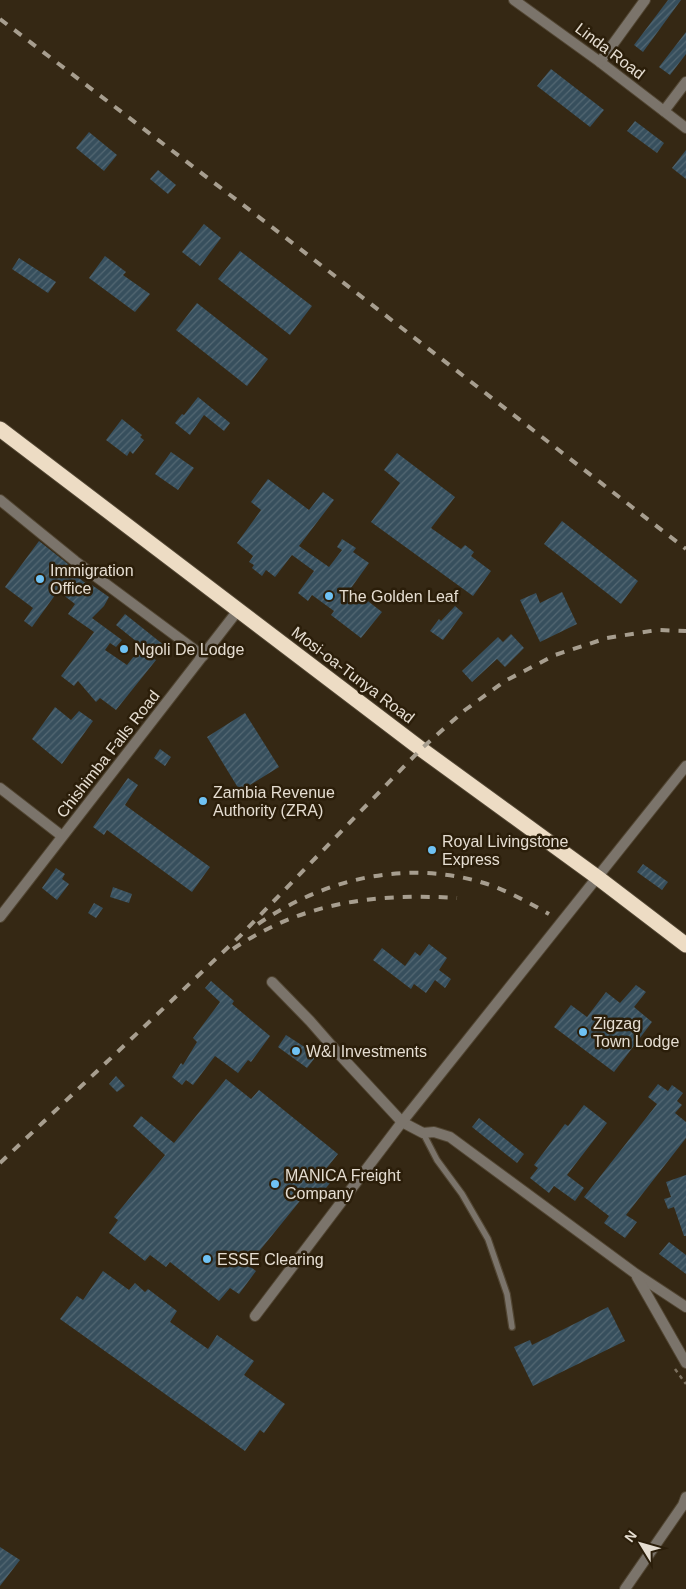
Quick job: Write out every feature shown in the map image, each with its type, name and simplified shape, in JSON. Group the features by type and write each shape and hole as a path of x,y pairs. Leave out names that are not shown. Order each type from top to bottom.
{"highway":[{"name":"Mosi-oa-Tunya Road","path":"0,429 421,749 597,877 686,945"}],"street":[{"name":"Linda Road","path":"514,0 600,62 686,128"},
{"path":"600,62 644,0"},
{"path":"664,111 686,82"},
{"path":"0,500 75,561 203,656"},
{"name":"Chishimba Falls Road","path":"0,917 239,609"},
{"path":"255,1316 402,1122 686,766"},
{"path":"0,788 62,836"},
{"path":"272,982 402,1122 423,1133 434,1132 450,1137 636,1274 686,1307"},
{"path":"636,1274 686,1363"},
{"path":"624,1589 686,1497"}],"lane":[{"path":"423,1133 437,1160 462,1194 488,1239 507,1294 512,1327"}],"building":[{"path":"668,0 681,0 643,52 634,45"},
{"path":"686,32 686,54 670,75 659,67"},
{"path":"551,69 604,110 590,127 537,86"},
{"path":"635,121 664,143 657,153 627,131"},
{"path":"89,132 117,155 104,171 76,148"},
{"path":"686,150 686,179 672,168"},
{"path":"158,170 176,185 168,194 150,179"},
{"path":"204,224 221,238 200,266 182,252"},
{"path":"240,251 312,306 290,335 218,279"},
{"path":"105,256 126,272 123,275 150,294 135,312 89,278"},
{"path":"19,258 56,282 48,293 12,269"},
{"path":"197,303 268,359 247,386 176,330"},
{"path":"198,397 230,423 224,431 204,415 190,435 175,423"},
{"path":"122,419 142,435 140,437 144,440 133,454 130,451 127,456 106,440"},
{"path":"171,452 194,468 178,490 155,474"},
{"path":"397,453 455,497 431,528 461,549 465,545 474,552 471,556 491,571 473,596 371,522 400,483 384,470"},
{"path":"268,479 309,510 323,492 334,500 299,546 329,567 342,550 337,547 342,539 356,548 353,552 369,563 351,588 382,612 361,638 331,615 334,611 312,595 308,601 298,593 314,571 292,555 275,577 266,570 262,576 252,568 254,565 249,562 253,556 237,543 261,510 251,502"},
{"path":"562,521 638,581 621,604 544,544"},
{"path":"39,541 73,568 71,572 88,585 89,583 109,597 104,606 92,618 122,640 116,647 110,643 105,650 127,665 142,646 116,625 125,614 165,646 116,710 100,698 96,702 78,681 74,686 61,676 94,632 68,614 75,604 58,591 32,627 24,621 33,608 5,587"},
{"path":"562,592 577,624 540,642 520,600 536,593 540,603"},
{"path":"455,606 463,613 443,640 430,631 439,619 441,621"},
{"path":"511,634 524,648 505,667 497,659 472,682 462,671 498,637 503,642"},
{"path":"55,707 71,720 79,711 93,721 62,764 32,739"},
{"path":"245,713 279,767 240,791 207,737"},
{"path":"160,749 171,757 165,766 154,758"},
{"path":"128,778 138,785 125,805 210,867 192,892 107,830 104,835 93,827"},
{"path":"643,864 668,882 662,890 637,872"},
{"path":"56,868 65,874 62,879 69,884 57,900 42,888"},
{"path":"113,887 132,894 129,903 110,897"},
{"path":"94,903 103,908 96,918 88,913"},
{"path":"429,944 447,958 439,970 451,979 445,988 435,980 426,993 414,984 411,989 373,960 382,948 405,966 415,952 420,956"},
{"path":"211,981 234,1001 232,1004 270,1036 251,1062 248,1060 238,1073 215,1056 193,1085 186,1080 182,1085 172,1077 181,1063 183,1065 197,1042 193,1038 220,1002 205,988"},
{"path":"636,985 646,992 634,1007 652,1022 614,1072 554,1027 571,1005 587,1017 606,992 620,1003"},
{"path":"286,1035 317,1055 307,1068 278,1047"},
{"path":"116,1076 125,1086 117,1092 109,1084"},
{"path":"226,1079 251,1099 259,1090 338,1154 321,1175 330,1183 317,1199 308,1191 248,1265 256,1271 239,1294 230,1288 219,1301 170,1262 166,1267 150,1255 145,1261 109,1233 118,1220 114,1217 165,1155 133,1126 141,1116 174,1143"},
{"path":"658,1084 668,1091 672,1085 683,1093 677,1101 682,1105 675,1113 686,1122 686,1138 626,1215 637,1222 625,1238 604,1223 609,1216 584,1197 657,1104 648,1097"},
{"path":"584,1105 607,1123 567,1175 584,1188 575,1201 554,1186 549,1193 530,1178 538,1168 534,1165 565,1124 568,1126"},
{"path":"479,1118 524,1154 517,1163 472,1127"},
{"path":"686,1175 686,1236 684,1236 674,1207 668,1209 664,1199 671,1197 666,1182"},
{"path":"669,1242 686,1255 686,1274 659,1254"},
{"path":"103,1271 129,1290 135,1283 145,1292 148,1289 177,1311 170,1322 208,1349 217,1335 254,1361 244,1375 285,1404 264,1433 260,1430 245,1451 60,1319 77,1296 83,1300"},
{"path":"608,1307 625,1341 533,1386 514,1347 530,1340 532,1345"},
{"path":"0,1547 20,1560 0,1586"}],"railway":[{"path":"0,19 268,224 686,549"},
{"path":"0,1163 240,936 421,749 465,710 505,681 555,655 607,638 657,630 686,631"},
{"path":"258,924 283,908 310,895 366,878 395,874 425,873 454,876 484,883 509,893 549,914"},
{"path":"233,949 259,933 286,921 340,904 397,897 457,898"}],"place":[{"name":"Immigration Office","path":"40,579"},
{"name":"The Golden Leaf","path":"329,596"},
{"name":"Ngoli De Lodge","path":"124,649"},
{"name":"Zambia Revenue Authority (ZRA)","path":"203,801"},
{"name":"Royal Livingstone Express","path":"432,850"},
{"name":"Zigzag Town Lodge","path":"583,1032"},
{"name":"W&I Investments","path":"296,1051"},
{"name":"MANICA Freight Company","path":"275,1184"},
{"name":"ESSE Clearing","path":"207,1259"}]}
